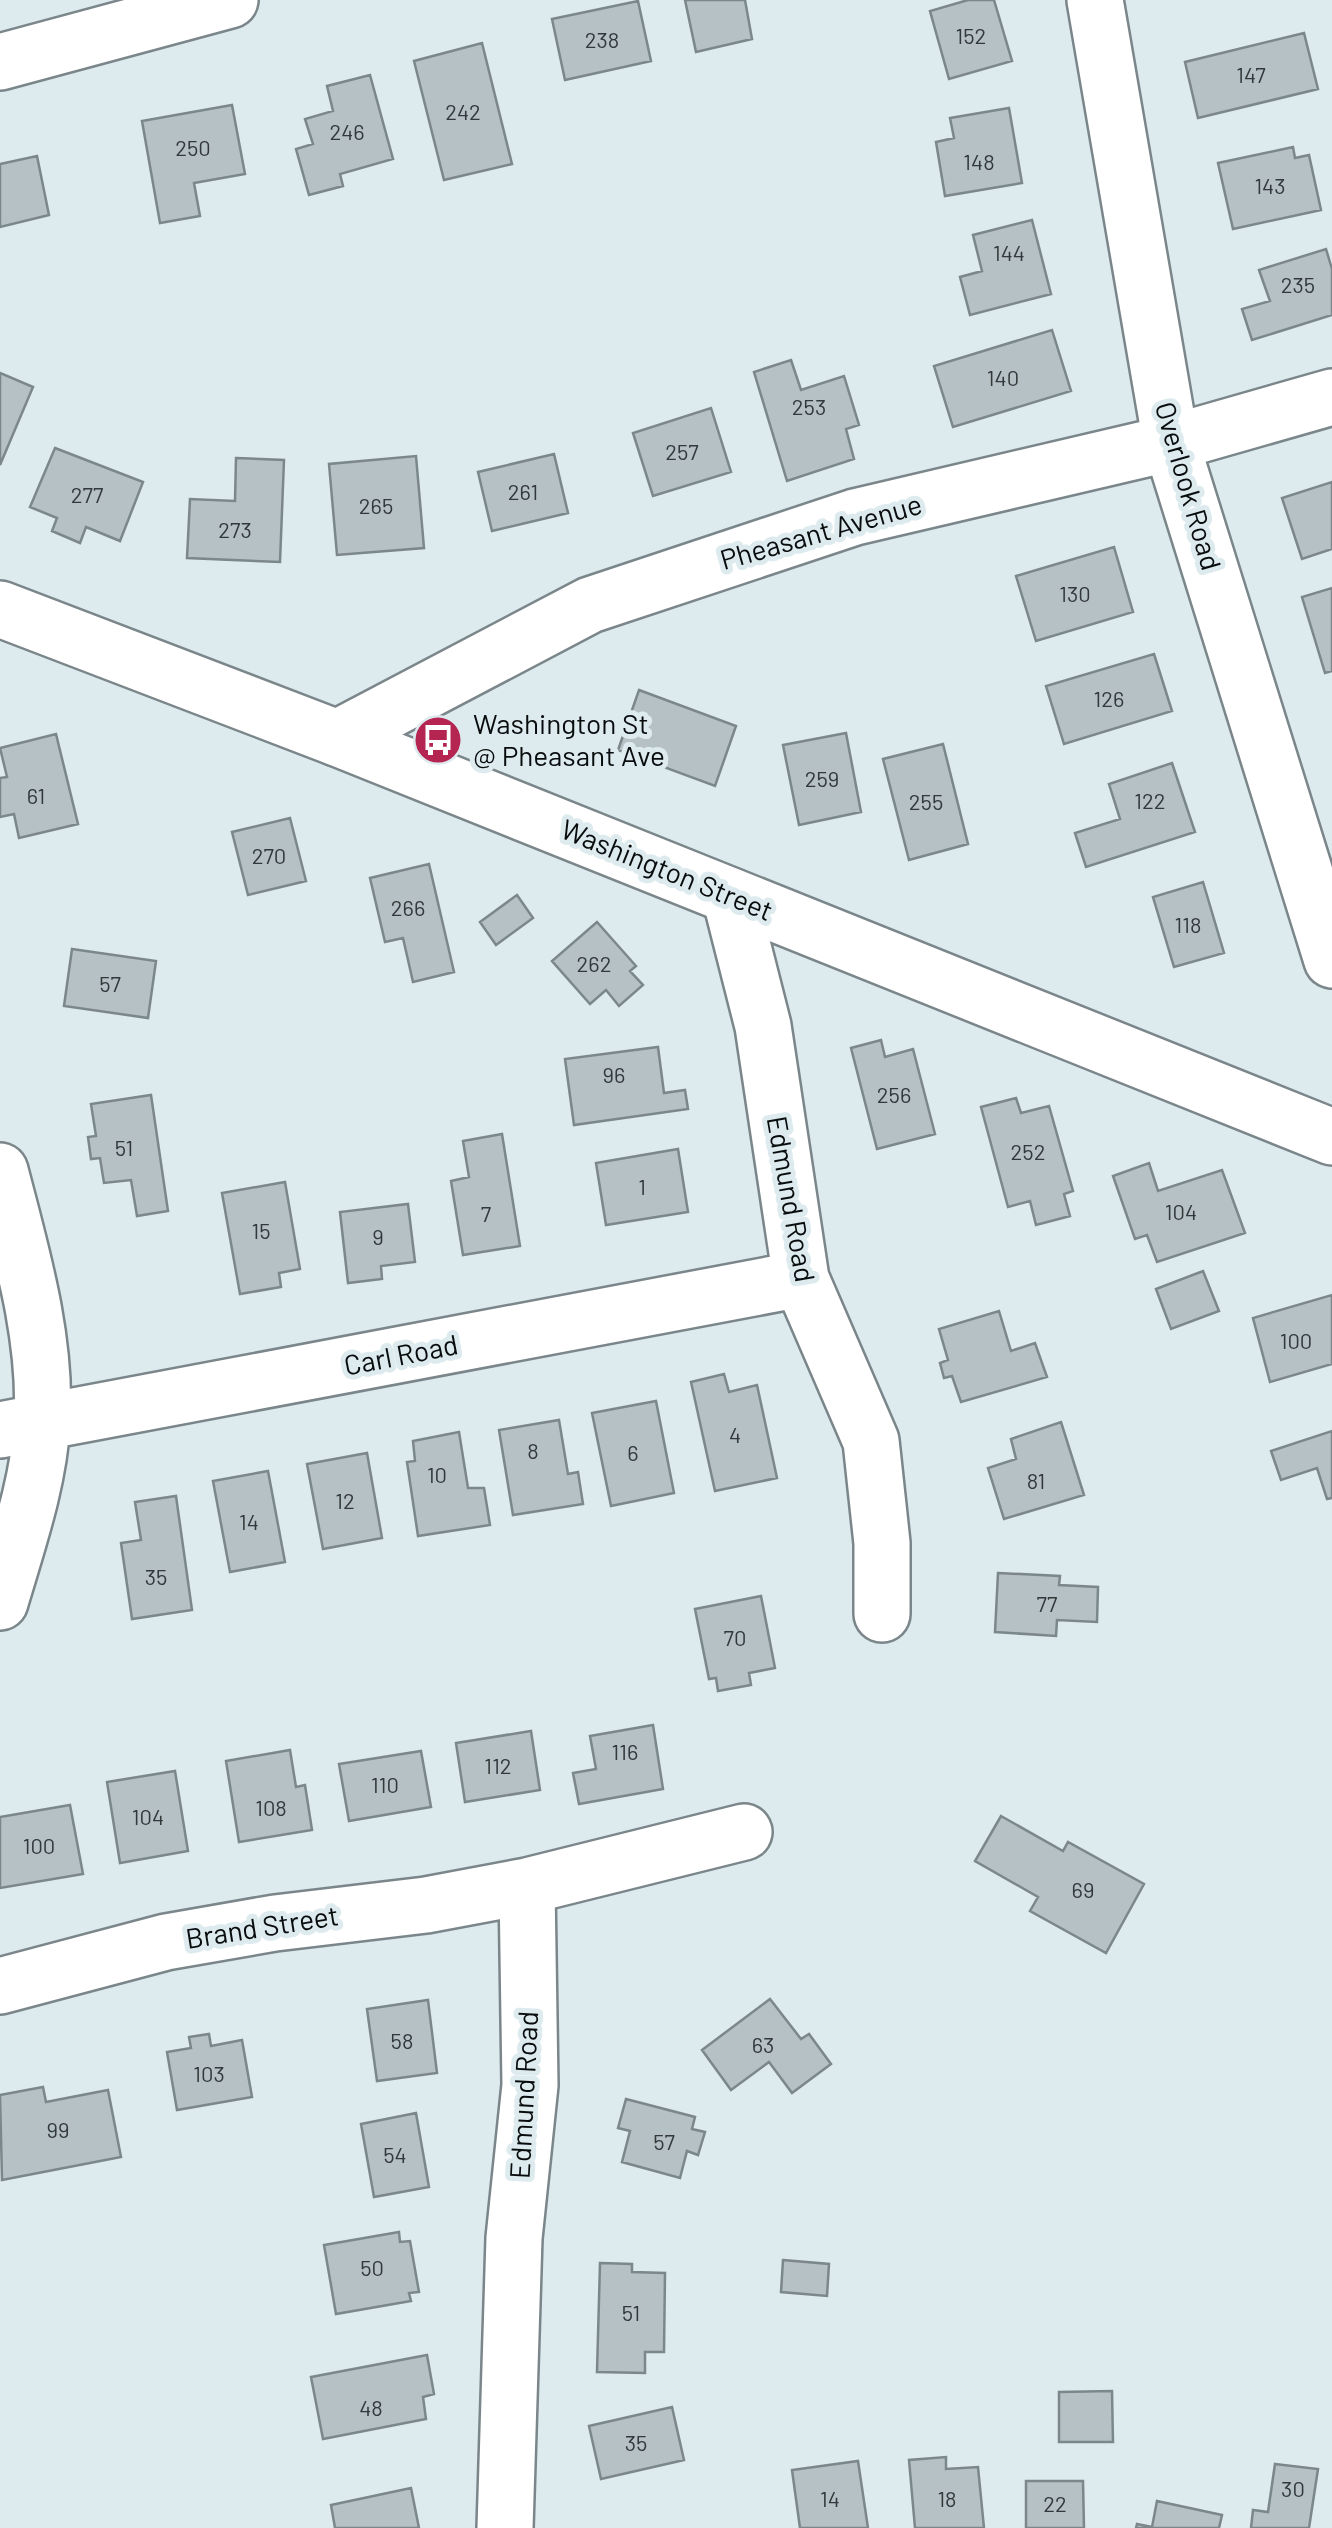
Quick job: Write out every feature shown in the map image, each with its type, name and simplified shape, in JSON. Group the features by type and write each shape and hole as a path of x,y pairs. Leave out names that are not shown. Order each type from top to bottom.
{"street":[{"path":"0,62 230,0"},
{"name":"Overlook Road","path":"1095,0 1171,443 1332,960"},
{"name":"Pheasant Avenue","path":"337,738 590,604 855,518 1171,443 1332,397"},
{"name":"Washington Street","path":"0,609 337,738 1332,1137"},
{"name":"Edmund Road","path":"730,896 762,1026 801,1279 871,1441 882,1543 882,1614"},
{"path":"0,1172 23,1262 39,1351 21,1426 27,1507 0,1602"},
{"name":"Carl Road","path":"21,1426 801,1279"},
{"path":"527,1886 744,1832"},
{"name":"Edmund Road","path":"506,2528 514,2238 530,2085 527,1886"},
{"name":"Brand Street","path":"0,1986 166,1942 275,1923 426,1906 527,1886"}],"building":[{"path":"685,0 745,0 752,39 696,52"},
{"path":"968,0 994,0 1012,61 949,79 930,11"},
{"path":"638,1 651,61 565,80 552,19"},
{"path":"1304,33 1318,89 1198,118 1185,62"},
{"path":"482,43 512,164 444,180 414,61"},
{"path":"370,75 393,159 340,174 343,186 309,195 296,149 313,144 305,119 333,111 327,86"},
{"path":"232,105 245,174 194,183 200,216 160,223 142,121"},
{"path":"1009,108 1022,183 945,196 936,142 954,138 950,118"},
{"path":"1293,147 1295,158 1309,155 1321,210 1233,229 1218,163"},
{"path":"37,156 49,215 0,227 0,164"},
{"path":"1032,220 1051,294 970,315 960,277 982,271 973,235"},
{"path":"1326,249 1332,269 1332,315 1252,340 1242,309 1270,301 1259,270"},
{"path":"1052,330 1071,391 953,427 934,366"},
{"path":"791,360 801,390 844,376 859,425 846,429 854,459 787,481 754,372"},
{"path":"0,373 33,387 0,465"},
{"path":"711,408 731,472 653,496 633,433"},
{"path":"55,448 143,482 120,541 86,527 80,543 52,531 57,518 30,507"},
{"path":"554,454 568,513 492,531 478,472"},
{"path":"416,456 424,548 337,555 329,464"},
{"path":"236,458 284,460 280,562 187,558 190,499 235,501"},
{"path":"1332,482 1332,549 1302,559 1282,498"},
{"path":"1114,547 1133,612 1036,641 1016,576"},
{"path":"1332,588 1332,671 1325,673 1302,597"},
{"path":"1154,654 1172,711 1064,744 1046,686"},
{"path":"639,690 736,726 715,786 618,750"},
{"path":"846,733 861,812 799,825 783,745"},
{"path":"56,734 78,824 19,838 14,814 0,817 0,778 7,777 0,748"},
{"path":"943,744 968,844 909,860 883,759"},
{"path":"1172,763 1195,832 1086,867 1075,833 1120,819 1109,784"},
{"path":"290,818 306,881 248,895 232,832"},
{"path":"429,864 454,972 413,982 403,938 385,942 370,878"},
{"path":"1203,882 1224,953 1174,967 1153,897"},
{"path":"517,895 533,918 496,945 480,922"},
{"path":"597,922 636,966 630,971 643,985 619,1006 606,990 590,1004 552,961"},
{"path":"72,949 156,961 148,1018 64,1006"},
{"path":"881,1040 885,1057 913,1049 935,1134 877,1149 851,1048"},
{"path":"658,1047 664,1093 685,1090 688,1109 574,1125 565,1059"},
{"path":"151,1095 168,1211 137,1216 131,1180 104,1183 100,1158 91,1159 88,1137 96,1136 91,1104"},
{"path":"1016,1098 1021,1113 1049,1106 1073,1191 1064,1194 1070,1216 1036,1225 1030,1201 1008,1207 981,1107"},
{"path":"502,1134 520,1246 463,1255 451,1181 469,1177 463,1141"},
{"path":"678,1149 688,1212 606,1225 596,1163"},
{"path":"1149,1163 1158,1191 1222,1170 1245,1233 1157,1262 1147,1235 1135,1239 1113,1176"},
{"path":"285,1182 300,1269 279,1273 281,1287 240,1294 222,1193"},
{"path":"408,1204 415,1262 381,1266 382,1279 348,1283 340,1212"},
{"path":"1203,1271 1219,1311 1171,1329 1156,1289"},
{"path":"1332,1295 1332,1364 1270,1382 1253,1318"},
{"path":"999,1311 1011,1351 1035,1343 1047,1377 961,1402 952,1376 944,1378 940,1363 948,1360 939,1329"},
{"path":"724,1374 729,1392 757,1385 777,1478 715,1491 691,1382"},
{"path":"656,1401 674,1493 611,1506 592,1413"},
{"path":"559,1420 568,1474 578,1472 583,1504 513,1515 499,1430"},
{"path":"1061,1422 1084,1495 1004,1519 988,1468 1016,1459 1011,1439"},
{"path":"1332,1431 1332,1498 1327,1499 1317,1468 1281,1480 1271,1451"},
{"path":"459,1432 468,1488 484,1488 490,1525 418,1536 407,1462 415,1461 413,1441"},
{"path":"367,1453 382,1538 323,1549 307,1464"},
{"path":"268,1471 285,1562 230,1572 213,1481"},
{"path":"176,1496 192,1610 132,1619 121,1543 141,1540 135,1502"},
{"path":"998,1573 1060,1576 1059,1585 1098,1587 1097,1622 1057,1620 1056,1636 995,1632"},
{"path":"761,1596 775,1668 749,1673 751,1685 718,1691 716,1678 709,1679 695,1609"},
{"path":"653,1725 663,1789 579,1804 573,1773 596,1769 590,1736"},
{"path":"531,1731 540,1790 465,1802 456,1743"},
{"path":"290,1750 296,1787 305,1785 312,1830 239,1842 226,1761"},
{"path":"421,1751 431,1807 349,1821 339,1764"},
{"path":"175,1771 188,1851 120,1863 107,1782"},
{"path":"70,1805 83,1874 0,1888 0,1817"},
{"path":"1001,1816 1063,1851 1068,1842 1144,1884 1106,1953 1030,1911 1038,1897 975,1861"},
{"path":"770,1999 801,2039 809,2034 831,2064 792,2093 769,2062 731,2090 702,2050"},
{"path":"428,2000 437,2073 377,2081 367,2009"},
{"path":"209,2034 211,2046 242,2040 252,2097 177,2110 167,2052 191,2048 189,2037"},
{"path":"43,2087 46,2102 108,2090 121,2157 2,2180 0,2095"},
{"path":"626,2099 695,2117 692,2129 705,2132 698,2155 687,2151 680,2178 622,2162 630,2131 618,2128"},
{"path":"416,2113 429,2187 374,2197 361,2124"},
{"path":"399,2232 400,2242 410,2241 419,2292 409,2293 411,2301 336,2314 324,2245"},
{"path":"783,2260 829,2264 827,2296 781,2292"},
{"path":"600,2263 632,2264 632,2272 665,2273 664,2352 645,2352 645,2373 597,2372"},
{"path":"427,2355 434,2394 423,2397 426,2419 323,2439 311,2377"},
{"path":"1112,2391 1113,2442 1059,2442 1059,2392"},
{"path":"672,2407 684,2460 601,2479 589,2426"},
{"path":"946,2457 946,2469 978,2467 984,2528 915,2528 909,2460"},
{"path":"858,2461 868,2528 800,2528 792,2470"},
{"path":"1275,2464 1318,2469 1309,2528 1251,2528 1253,2510 1268,2512"},
{"path":"1026,2481 1083,2481 1084,2528 1026,2528"},
{"path":"411,2488 419,2528 335,2528 331,2505"},
{"path":"1157,2501 1222,2515 1219,2528 1136,2528 1137,2524 1152,2527"}],"place":[{"name":"Washington St @ Pheasant Ave","path":"438,740"}]}
